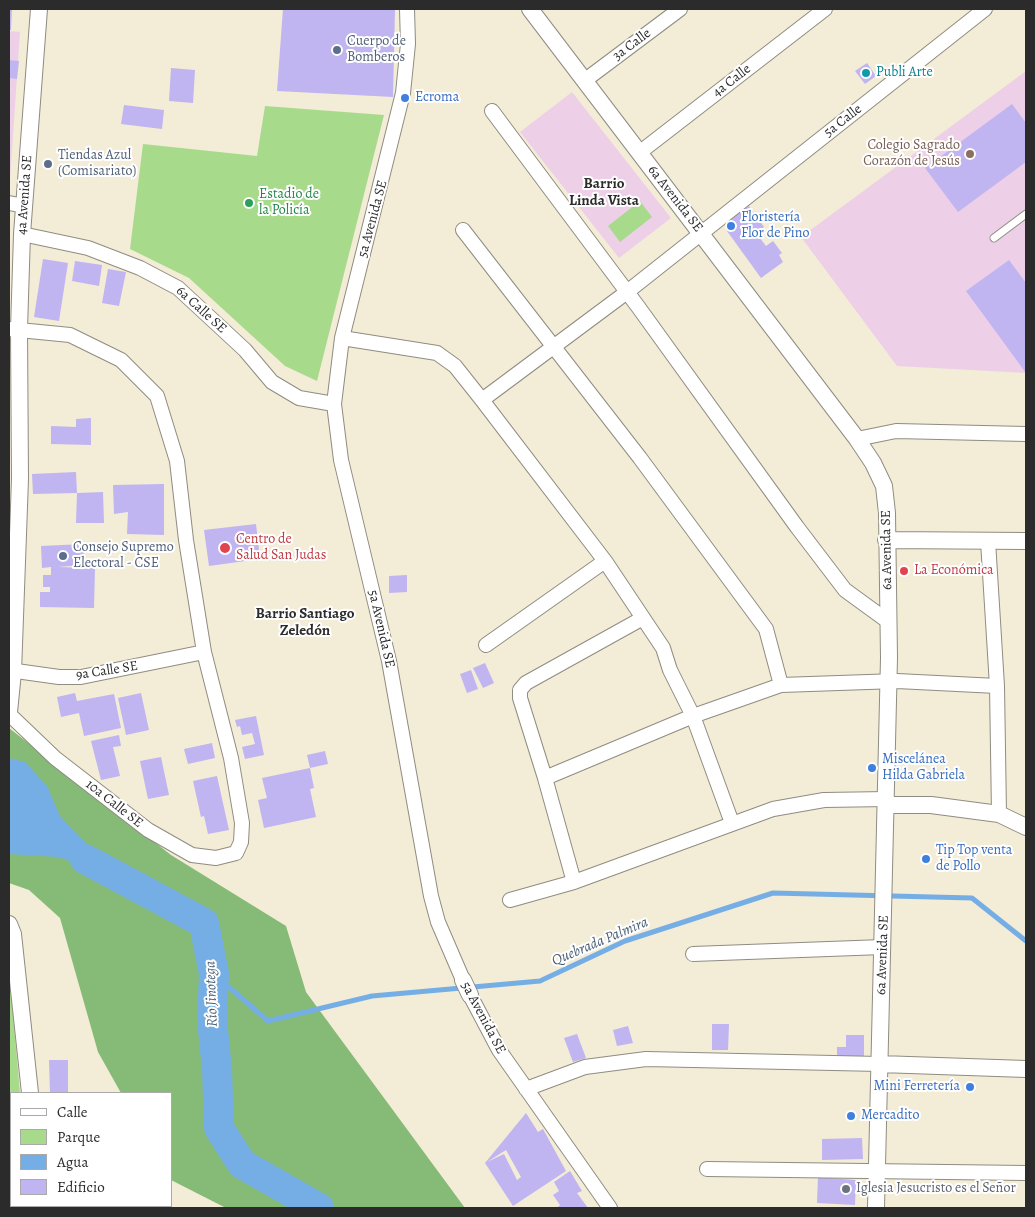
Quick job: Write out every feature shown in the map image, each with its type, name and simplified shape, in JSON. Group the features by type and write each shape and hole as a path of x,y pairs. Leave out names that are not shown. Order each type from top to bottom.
{"street":[{"name":"4a Avenida SE","path":"9,713 14,479 14,329 22,234 16,204 39,9"},
{"name":"5a Avenida SE","path":"408,9 408,44 404,93 342,338 334,404 341,460 389,661 431,896 438,922 470,995 499,1050 610,1208"},
{"name":"6a Avenida SE","path":"530,9 857,439 873,463 884,486 887,513 889,681 876,1208"},
{"name":"3a Calle","path":"584,81 680,9"},
{"name":"4a Calle","path":"639,153 825,9"},
{"name":"5a Calle","path":"482,400 702,234 985,9"},
{"path":"492,111 627,292 797,527 846,590 889,622"},
{"path":"462,230 640,458 766,629 781,685"},
{"name":"6a Calle SE","path":"22,234 88,248 140,268 178,288 245,350 272,382 299,398 334,404"},
{"path":"14,329 70,336 121,360 157,396 177,461 186,540 204,652"},
{"path":"342,338 437,353 455,366 605,561 662,648 670,670 693,716 732,824"},
{"path":"857,439 896,431 1026,434"},
{"path":"886,540 1026,541"},
{"path":"988,541 998,686 999,814"},
{"path":"486,645 605,561"},
{"path":"574,882 520,698 520,690 526,683 643,618"},
{"name":"9a Calle SE","path":"11,671 59,677 82,677 204,652"},
{"name":"10a Calle SE","path":"9,713 55,758 148,830 192,855 216,858 236,853 241,842 242,823 231,758 204,652"},
{"path":"545,778 693,716 781,685 889,681 998,686"},
{"path":"510,900 574,882 773,809 824,800 930,805 999,814 1026,827"},
{"path":"9,924 13,934 30,1092"},
{"path":"693,954 883,947"},
{"path":"526,1089 585,1067 646,1059 1026,1069"},
{"path":"707,1169 1026,1173"}],"lane":[{"path":"994,238 1026,214"}],"shaded area":[{"path":"9,31 20,32 9,195"},
{"name":"Colegio Sagrado Corazón de Jesús","path":"1026,71 1026,373 897,366 801,237"},
{"path":"572,92 671,218 619,258 520,132"}],"green space":[{"name":"Estadio de la Policía","path":"265,106 384,115 317,381 285,366 189,278 130,249 143,144 257,156"},
{"path":"640,201 652,217 620,242 608,226"},
{"path":"9,728 171,855 286,926 306,992 465,1208 226,1208 172,1181 172,1092 120,1092 98,1052 60,918 29,890 9,883"},
{"path":"9,969 20,1092 10,1092 9,1173"}],"water":[{"path":"9,758 25,762 47,786 60,816 120,879 58,857 9,854"}],"building":[{"path":"9,9 12,9 11,30 9,30"},
{"name":"Cuerpo de Bomberos","path":"283,9 395,9 393,97 277,91"},
{"path":"9,60 19,61 17,79 9,78"},
{"name":"Publi Arte","path":"867,63 876,76 865,84 855,71"},
{"path":"171,68 195,70 193,103 169,101"},
{"name":"Colegio Sagrado Corazón de Jesús","path":"1012,104 1026,123 1026,162 958,212 925,168"},
{"path":"124,105 164,110 162,129 121,124"},
{"path":"749,206 764,227 756,233 766,246 773,241 782,253 779,255 783,262 761,278 727,231 726,226 728,221"},
{"path":"43,259 68,263 59,321 34,317"},
{"path":"1009,260 1026,283 1026,373 966,291"},
{"path":"75,261 102,265 99,286 72,281"},
{"path":"108,269 126,272 119,306 102,303"},
{"path":"91,418 91,445 51,444 51,426 76,427 76,419"},
{"path":"76,472 77,493 33,494 32,474"},
{"path":"164,484 164,535 127,534 128,512 114,514 113,485"},
{"path":"103,492 104,523 76,523 77,493"},
{"path":"256,524 260,559 209,566 204,530"},
{"path":"84,544 85,565 57,567 95,568 94,608 40,607 40,592 50,592 50,587 43,587 43,575 51,575 51,567 42,568 41,546"},
{"path":"407,575 407,592 389,593 389,576"},
{"path":"485,663 494,683 483,688 473,668"},
{"path":"471,670 478,689 467,693 460,674"},
{"path":"75,693 77,701 114,694 121,728 84,736 79,713 61,717 57,697"},
{"path":"141,693 149,730 126,735 118,698"},
{"path":"256,716 264,755 245,759 242,747 255,744 252,733 242,735 240,726 237,727 235,720"},
{"path":"119,735 121,746 113,747 120,776 101,780 91,741"},
{"path":"212,743 215,758 188,764 184,749"},
{"path":"325,751 328,764 310,768 307,755"},
{"path":"161,757 169,795 148,799 140,761"},
{"path":"310,768 314,788 310,789 316,817 264,828 258,800 267,798 262,778"},
{"path":"217,776 229,830 208,834 204,816 201,817 193,781"},
{"path":"712,1024 729,1024 728,1050 712,1050"},
{"path":"628,1026 633,1043 617,1046 613,1030"},
{"path":"577,1034 586,1058 573,1062 564,1038"},
{"path":"846,1035 864,1035 864,1056 837,1056 837,1047 846,1047"},
{"path":"49,1060 68,1060 68,1092 50,1092"},
{"path":"526,1113 538,1132 543,1129 566,1171 513,1206 485,1163","holes":["506,1150 521,1177 517,1180 504,1154 487,1162"]},
{"path":"862,1138 863,1159 822,1160 822,1139"},
{"path":"570,1171 582,1191 577,1193 588,1208 558,1207 560,1205 553,1195 559,1191 554,1182"},
{"path":"818,1177 856,1180 855,1205 817,1203"}],"waterway":[{"name":"Río Jinotega","path":"85,859 204,923 214,974 212,1020 217,1070 219,1128 242,1164 319,1208"},
{"name":"Quebrada Palmira","path":"214,974 268,1021 372,996 540,981 625,941 773,893 972,898 1026,941"}],"place":[{"name":"Cuerpo de Bomberos","path":"337,50"},
{"name":"Publi Arte","path":"866,73"},
{"name":"Ecroma","path":"405,98"},
{"name":"Colegio Sagrado Corazón de Jesús","path":"970,154"},
{"name":"Tiendas Azul (Comisariato)","path":"48,164"},
{"name":"Estadio de la Policía","path":"249,203"},
{"name":"Floristería Flor de Pino","path":"731,226"},
{"name":"Centro de Salud San Judas","path":"225,548"},
{"name":"Consejo Supremo Electoral - CSE","path":"63,556"},
{"name":"La Económica","path":"904,571"},
{"name":"Miscelánea Hilda Gabriela","path":"872,768"},
{"name":"Tip Top venta de Pollo","path":"926,859"},
{"name":"Mini Ferretería","path":"970,1087"},
{"name":"Mercadito","path":"851,1116"},
{"name":"Iglesia Jesucristo es el Señor","path":"846,1189"}],"district":[{"name":"Barrio Linda Vista","path":"604,192"},
{"name":"Barrio Santiago Zeledón","path":"305,622"}]}
